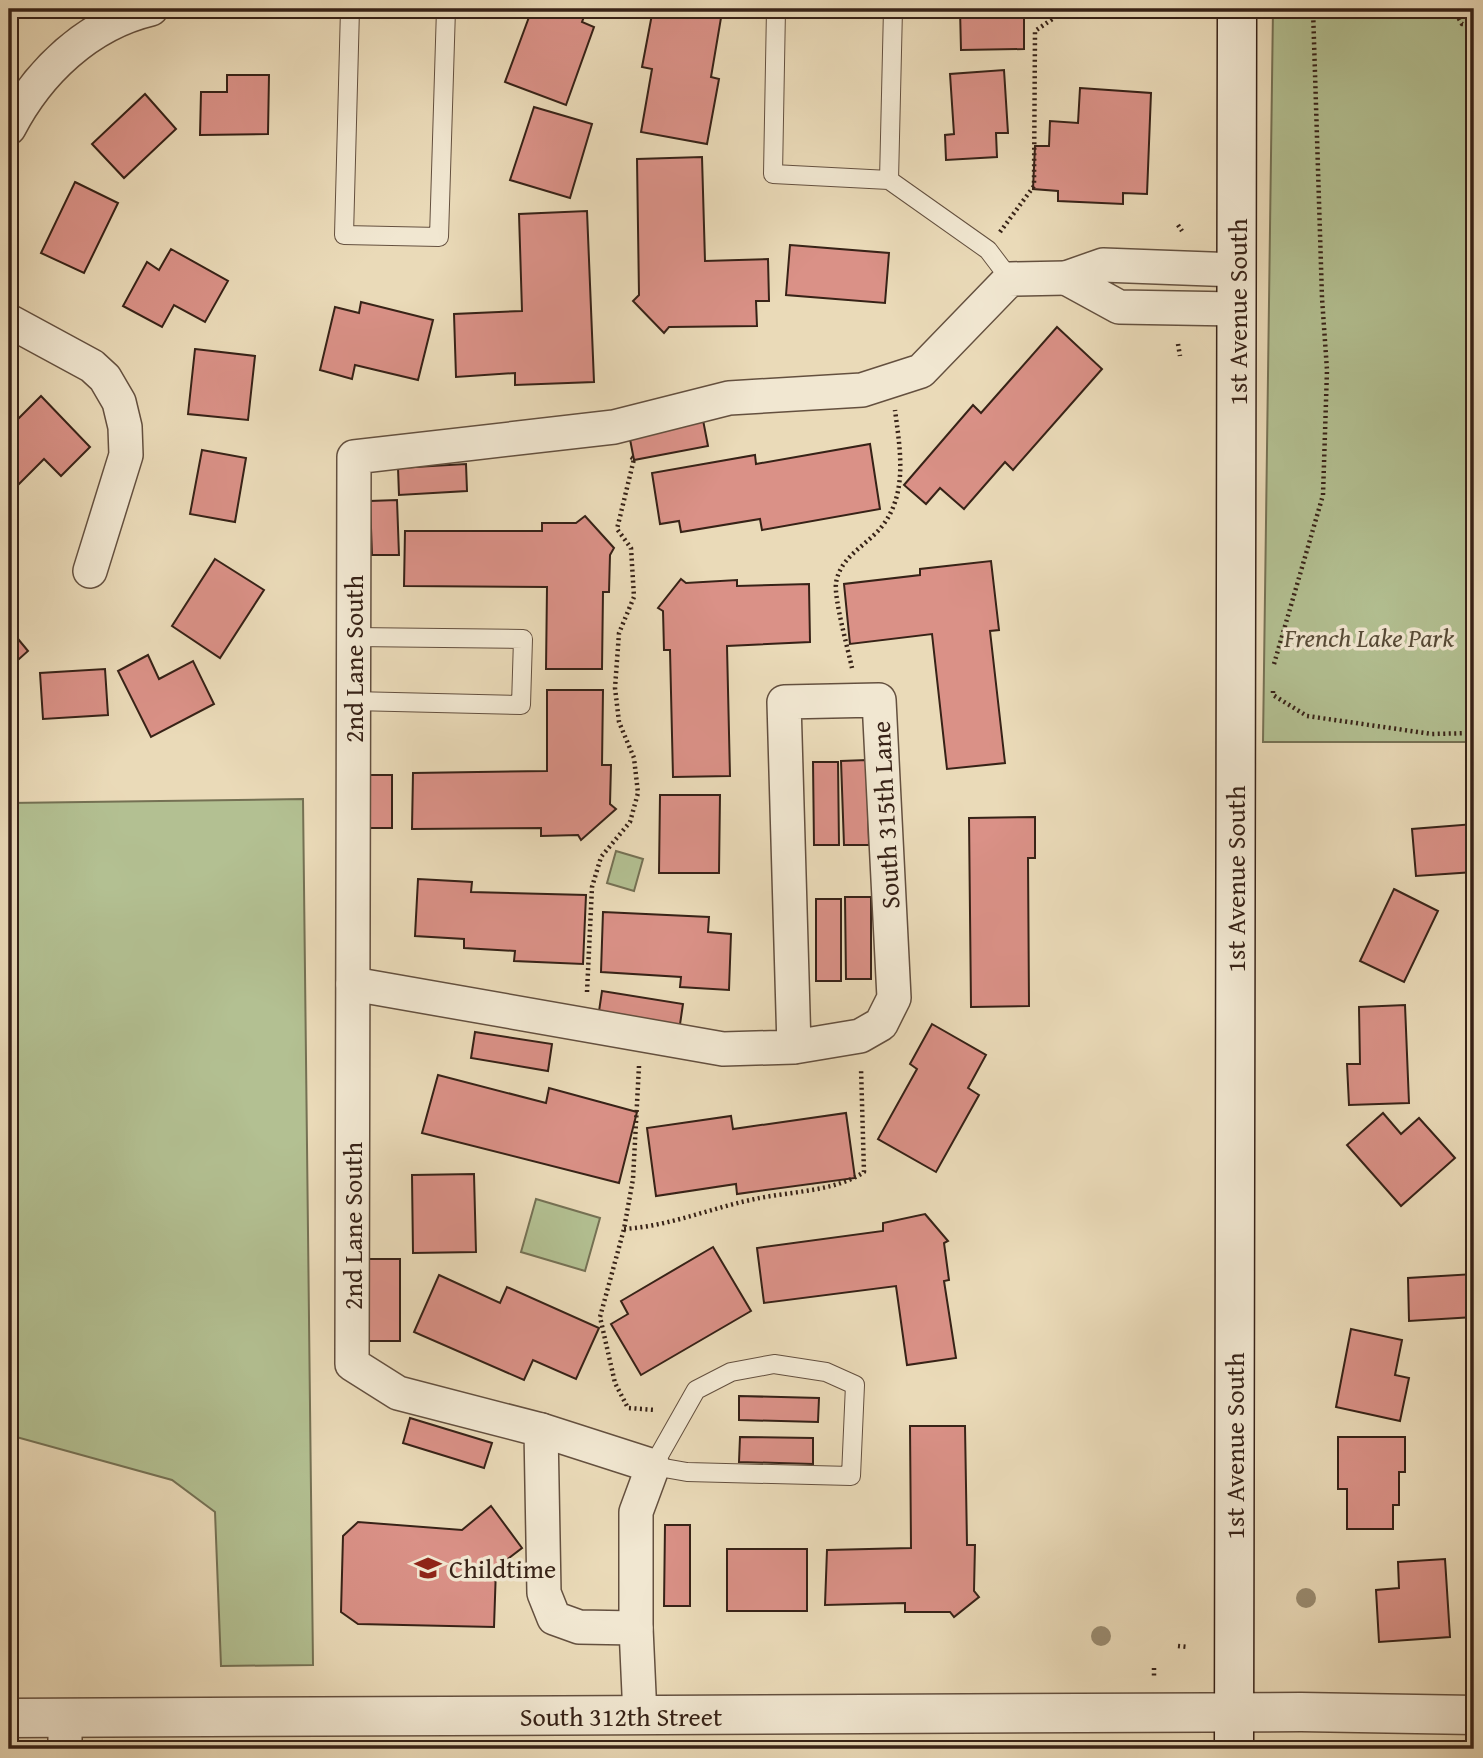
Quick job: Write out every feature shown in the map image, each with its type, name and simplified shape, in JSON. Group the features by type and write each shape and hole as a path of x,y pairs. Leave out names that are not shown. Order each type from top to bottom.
{"main road":[{"name":"1st Avenue South","path":"1234,1731 1237,9"},
{"name":"South 312th Street","path":"9,1718 65,1734 640,1716 1234,1731 1474,1715"}],"street":[{"path":"9,128 37,82 85,38 114,21 151,9"},
{"path":"1010,279 1066,278 1103,265 1237,270"},
{"path":"1066,278 1119,307 1236,309"},
{"name":"2nd Lane South","path":"653,1466 541,1430 398,1392 352,1364 354,457 590,430 729,398 862,390 921,371 1010,279"},
{"path":"9,321 92,366 105,378 119,402 125,427 126,455 90,571"},
{"name":"South 315th Lane","path":"794,1046 784,702 879,700 894,998 881,1024 860,1036"},
{"path":"353,984 723,1049 794,1046 860,1036"},
{"path":"541,1430 544,1593 554,1618 579,1627 636,1628"},
{"path":"640,1716 636,1628 636,1512 653,1466"}],"lane":[{"path":"350,9 344,234 439,237 446,9"},
{"path":"776,9 773,174 889,180 988,250 1010,279"},
{"path":"889,180 893,9"},
{"path":"353,701 521,705 523,639 354,637"},
{"path":"774,1364 826,1372 855,1385 851,1476 687,1472 653,1466 696,1390 731,1372 774,1364"}],"path":[{"path":"988,250 1034,186 1034,30 1067,9"},
{"path":"1273,673 1323,495 1327,370 1321,272 1313,9"},
{"path":"1453,9 1462,24 1474,25"},
{"path":"1178,225 1182,231"},
{"path":"1178,344 1180,356"},
{"path":"859,699 835,585 842,565 883,526 897,500 901,477 890,381"},
{"path":"588,1025 586,981 592,887 601,857 630,822 638,793 634,758 619,722 615,688 619,633 634,597 631,548 617,529 634,459 590,430"},
{"path":"1273,684 1273,695 1307,716 1432,734 1474,733"},
{"path":"640,1034 639,1110 624,1229 600,1317 615,1383 628,1408 682,1412"},
{"path":"624,1229 659,1224 753,1199 847,1184 864,1172 860,1036"},
{"path":"1178,1646 1187,1647"},
{"path":"1154,1668 1154,1676"}],"green space":[{"name":"French Lake Park","path":"1273,9 1474,9 1474,742 1263,742"},
{"path":"303,799 313,1665 221,1666 215,1512 172,1480 9,1435 9,803"},
{"path":"616,851 643,859 634,891 607,883"},
{"path":"536,1199 600,1218 585,1271 521,1252"}],"building":[{"path":"532,9 587,9 582,22 594,27 566,105 505,82"},
{"path":"653,9 714,9 722,12 711,77 719,79 707,144 641,132 652,69 642,67"},
{"path":"960,9 1024,9 1024,49 961,50"},
{"path":"1004,70 1008,133 996,133 997,157 946,160 945,135 954,134 950,74"},
{"path":"227,75 269,75 268,134 200,135 201,92 227,92"},
{"path":"1080,88 1151,93 1147,194 1123,193 1123,204 1058,201 1058,191 1033,189 1035,146 1049,146 1050,121 1078,123"},
{"path":"145,94 176,129 124,178 92,144"},
{"path":"534,107 592,124 570,198 510,180"},
{"path":"702,157 705,261 768,259 769,301 756,301 757,326 669,327 664,333 633,301 639,295 637,159"},
{"path":"75,182 118,203 84,273 41,253"},
{"path":"587,211 594,382 515,385 515,373 456,377 454,314 522,311 519,214"},
{"path":"790,245 889,253 885,303 786,295"},
{"path":"171,249 228,281 205,322 174,305 162,327 123,306 147,262 159,270"},
{"path":"361,302 433,320 418,380 355,365 352,379 320,370 335,307 359,313"},
{"path":"1057,327 1102,369 1013,470 1005,462 964,509 940,488 926,504 904,485 973,405 981,413"},
{"path":"195,349 255,356 248,420 188,414"},
{"path":"41,396 90,447 61,476 44,459 15,488 9,481 9,428"},
{"path":"703,420 708,446 634,460 629,434"},
{"path":"870,444 880,509 762,530 760,519 681,532 679,521 660,524 652,473 755,455 756,464"},
{"path":"202,450 246,458 235,522 190,514"},
{"path":"466,464 467,491 399,495 398,468"},
{"path":"397,500 399,555 372,555 370,501"},
{"path":"585,516 614,548 610,555 609,592 603,592 602,669 546,669 547,587 404,586 405,531 542,531 542,523 576,523"},
{"path":"215,559 264,590 220,658 172,626"},
{"path":"991,561 999,630 990,631 1005,763 947,769 932,634 850,644 844,584 920,575 920,569"},
{"path":"681,579 686,583 737,580 737,586 809,584 810,642 727,646 730,776 673,777 670,650 664,650 663,611 658,608"},
{"path":"9,628 28,651 9,668"},
{"path":"148,655 159,679 193,661 214,704 151,737 118,671"},
{"path":"105,669 108,715 43,719 40,673"},
{"path":"547,690 603,690 602,765 611,765 610,804 616,809 581,840 578,835 541,836 541,828 412,829 413,773 547,771"},
{"path":"867,760 869,845 844,845 841,761"},
{"path":"813,762 838,762 839,845 814,845"},
{"path":"369,775 392,775 392,828 369,828"},
{"path":"660,795 720,795 719,873 659,873"},
{"path":"1035,817 1035,858 1028,858 1029,1006 971,1007 969,818"},
{"path":"1474,824 1474,872 1416,876 1412,829"},
{"path":"418,879 472,882 471,892 586,895 583,964 514,961 515,951 464,948 464,939 415,936"},
{"path":"1394,889 1438,911 1404,982 1360,961"},
{"path":"845,897 871,897 871,979 846,979"},
{"path":"816,899 841,899 841,981 816,981"},
{"path":"603,912 709,917 708,932 731,934 729,990 680,987 681,977 601,972"},
{"path":"602,991 683,1004 679,1031 598,1018"},
{"path":"1405,1005 1409,1103 1349,1105 1347,1064 1360,1064 1359,1007"},
{"path":"932,1024 986,1055 968,1088 979,1095 936,1172 878,1139 917,1069 910,1064"},
{"path":"475,1032 552,1044 548,1071 471,1058"},
{"path":"438,1075 546,1103 549,1088 637,1112 619,1183 422,1133"},
{"path":"846,1113 855,1178 737,1194 736,1184 656,1196 647,1128 731,1116 733,1129"},
{"path":"1383,1113 1401,1134 1419,1118 1455,1158 1401,1206 1347,1145"},
{"path":"474,1174 476,1252 413,1253 412,1175"},
{"path":"925,1214 948,1241 944,1243 949,1280 944,1281 956,1358 907,1365 896,1286 764,1303 757,1248 883,1231 883,1223"},
{"path":"713,1247 751,1311 641,1375 611,1324 628,1314 621,1301"},
{"path":"369,1259 400,1259 400,1341 368,1341"},
{"path":"1474,1274 1474,1317 1409,1321 1408,1278"},
{"path":"439,1275 500,1303 507,1287 599,1328 576,1379 533,1360 524,1380 414,1332"},
{"path":"1351,1329 1402,1340 1395,1375 1409,1378 1400,1421 1336,1407"},
{"path":"739,1396 819,1398 818,1422 739,1420"},
{"path":"410,1418 492,1443 484,1468 403,1443"},
{"path":"910,1426 965,1426 967,1545 975,1545 974,1591 979,1597 954,1617 950,1612 905,1612 905,1603 825,1605 827,1550 911,1548"},
{"path":"740,1437 813,1438 813,1464 739,1462"},
{"path":"1338,1437 1405,1437 1405,1472 1399,1472 1399,1505 1393,1505 1393,1529 1347,1529 1347,1489 1338,1489"},
{"path":"491,1506 522,1548 496,1568 494,1627 358,1624 341,1612 343,1536 358,1522 462,1530"},
{"path":"665,1525 690,1525 690,1606 664,1606"},
{"path":"727,1549 807,1549 807,1611 727,1611"},
{"path":"1470,1554 1474,1554 1474,1606 1468,1605"},
{"path":"1445,1559 1450,1637 1379,1642 1376,1590 1399,1588 1398,1562"}],"place":[{"name":"Childtime","path":"428,1568"}]}
